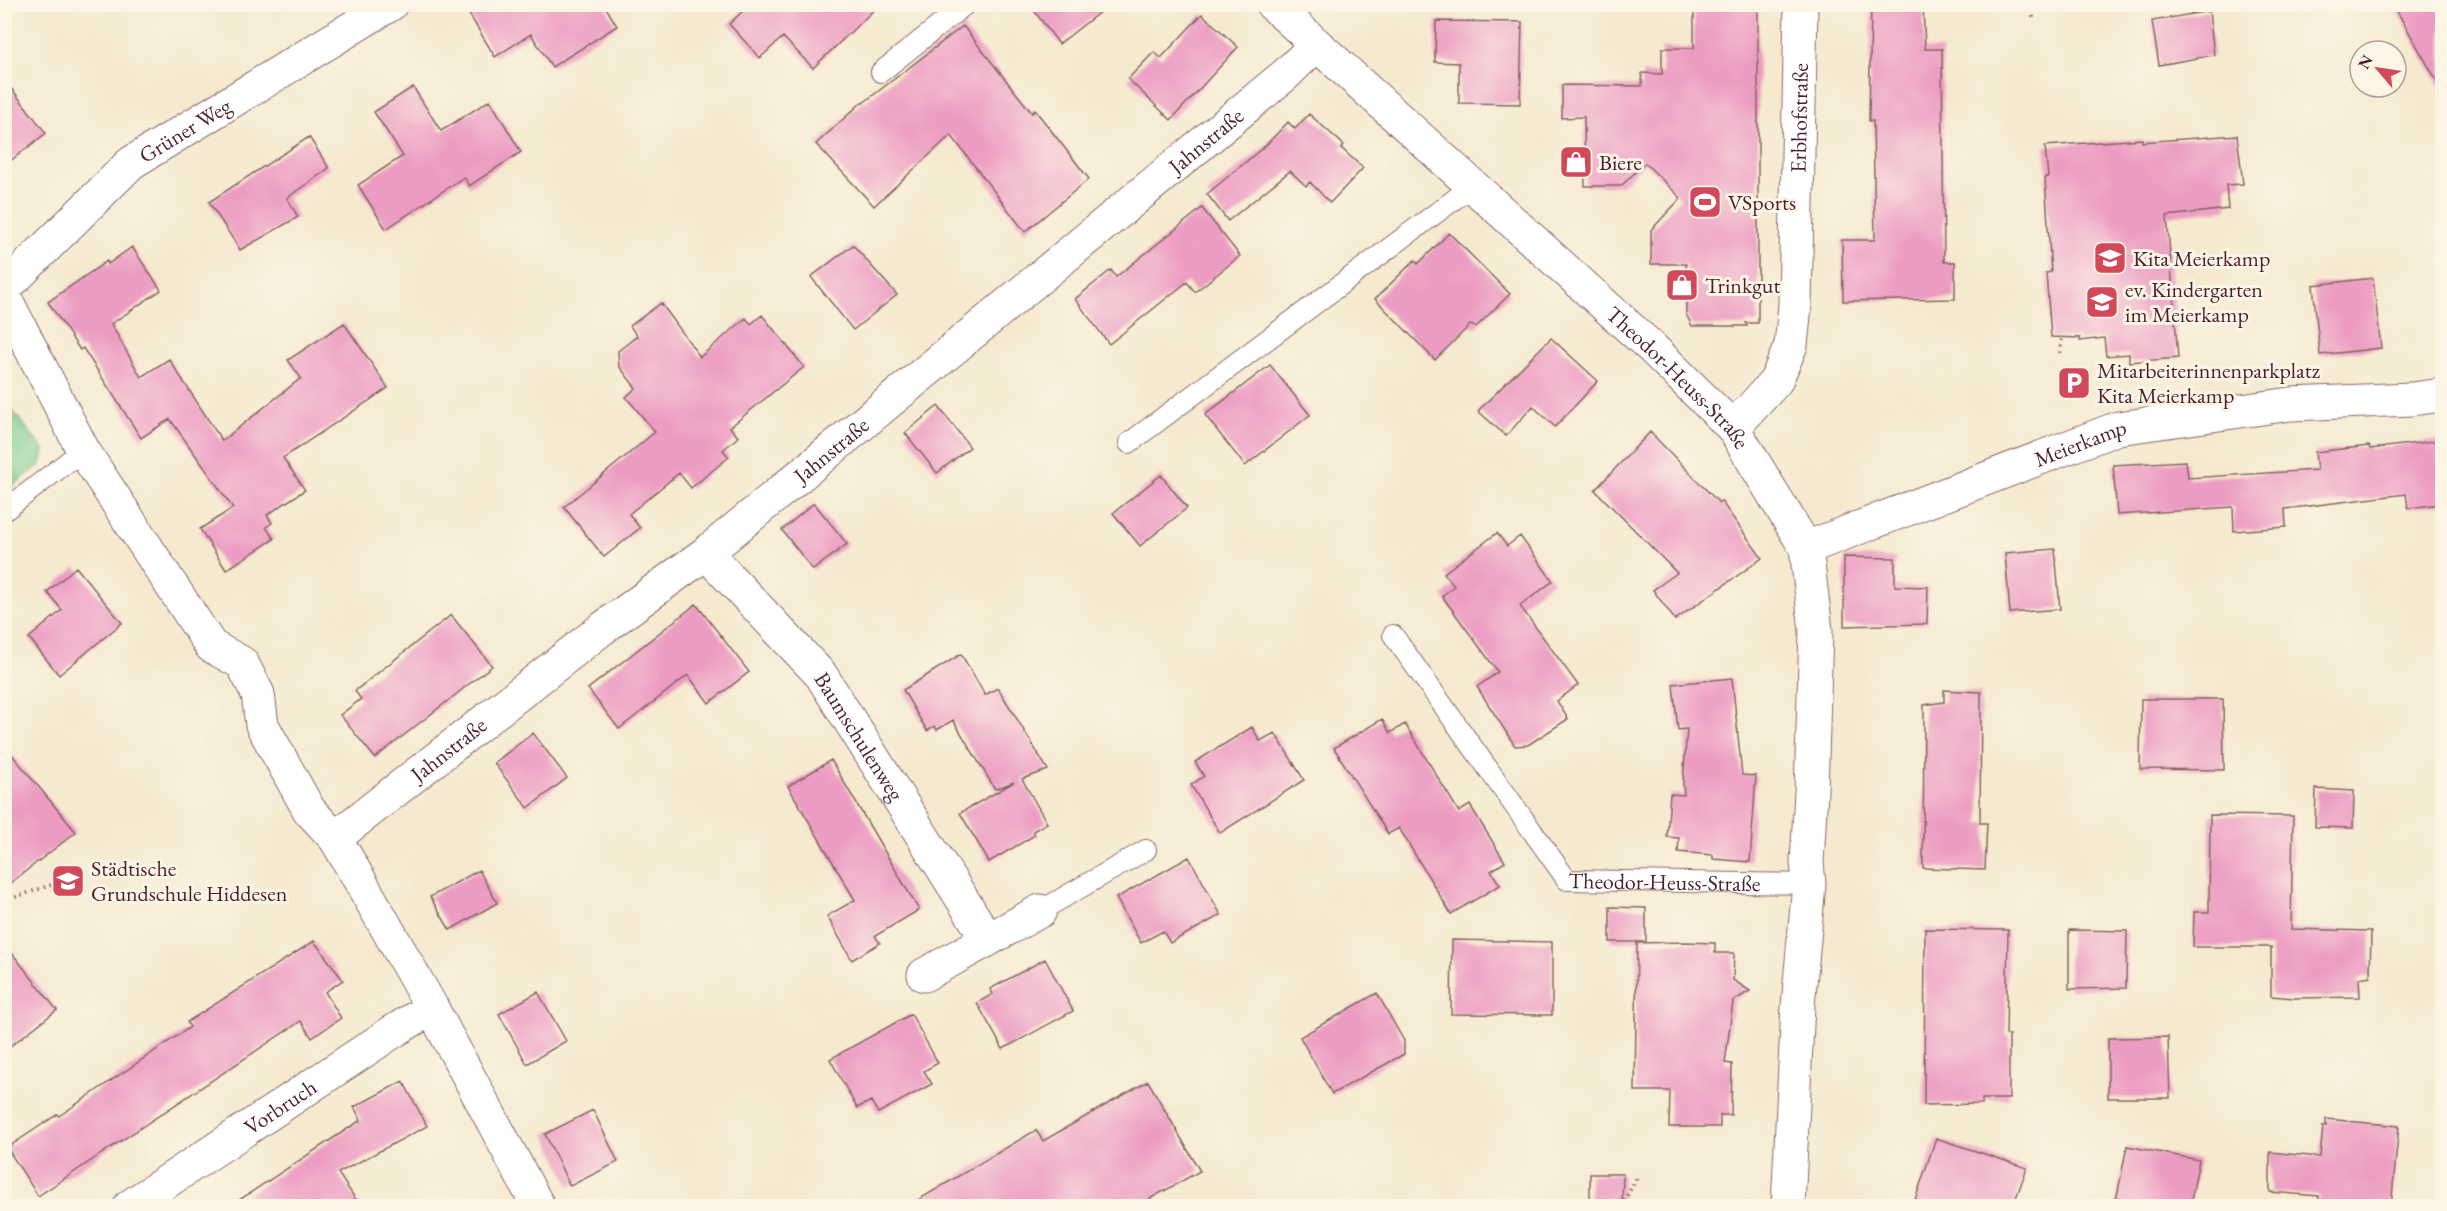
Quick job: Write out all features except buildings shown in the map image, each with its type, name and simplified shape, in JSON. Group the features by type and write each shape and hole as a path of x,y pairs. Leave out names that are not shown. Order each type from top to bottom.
{"street":[{"name":"Grüner Weg","path":"4,289 131,163 391,4"},
{"name":"Theodor-Heuss-Straße","path":"1272,4 1471,187 1652,348 1733,428 1806,548 1816,630 1807,862 1809,884 1798,1005 1788,1206"},
{"name":"Erbhofstraße","path":"1733,428 1776,381 1791,345 1795,305 1801,4"},
{"name":"Jahnstraße","path":"335,838 603,628 706,553 1285,75 1316,45"},
{"path":"4,296 75,436 211,646 242,663 258,694 262,724 309,810 335,838 432,1008 538,1206"},
{"name":"Meierkamp","path":"1806,548 2118,428 2291,404 2412,399 2442,395"},
{"name":"Baumschulenweg","path":"706,553 821,675 988,940"},
{"path":"924,975 1040,911"},
{"name":"Vorbruch","path":"130,1206 394,1030 432,1008"}],"lane":[{"path":"881,72 966,4"},
{"path":"1129,443 1471,187"},
{"path":"4,512 75,436"},
{"name":"Theodor-Heuss-Straße","path":"1393,635 1567,880 1809,884"},
{"path":"1040,911 1146,850"}],"path":[{"path":"2033,4 2033,21"},
{"path":"2060,353 2062,337"},
{"path":"4,901 57,883"},
{"path":"1621,1206 1638,1176"}],"green space":[{"path":"5,402 44,450 41,464 5,491"}],"place":[{"name":"Biere","path":"1576,162"},
{"name":"VSports","path":"1705,202"},
{"name":"Kita Meierkamp","path":"2110,258"},
{"name":"Trinkgut","path":"1682,285"},
{"name":"ev. Kindergarten im Meierkamp","path":"2102,302"},
{"name":"Mitarbeiterinnenparkplatz Kita Meierkamp","path":"2074,383"},
{"name":"Städtische Grundschule Hiddesen","path":"68,881"}]}
